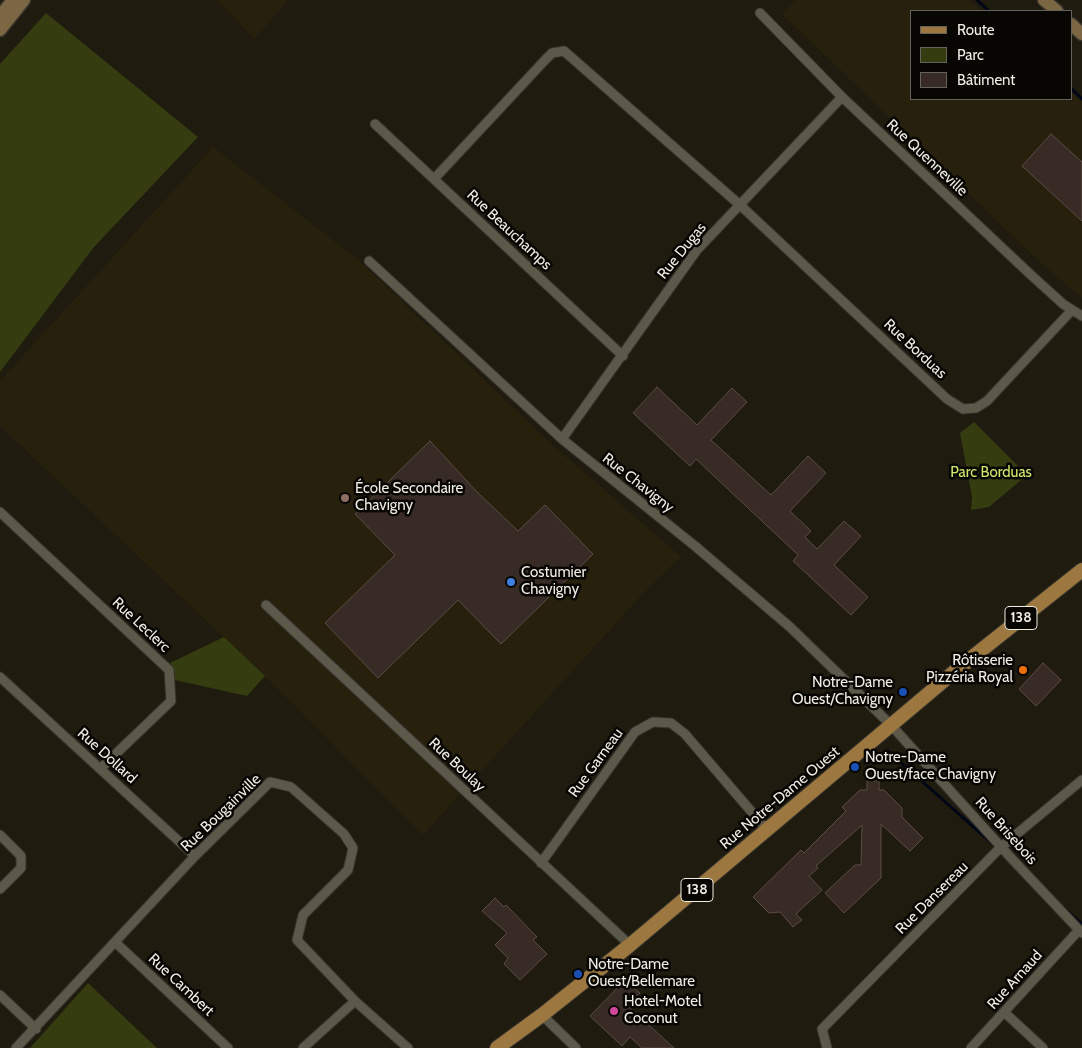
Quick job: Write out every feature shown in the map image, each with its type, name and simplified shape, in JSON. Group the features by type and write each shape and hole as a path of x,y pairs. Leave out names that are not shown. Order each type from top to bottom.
{"main road":[{"name":"Rue Notre-Dame Ouest","path":"497,1048 630,946 892,725 1082,570"}],"street":[{"path":"0,16 13,0"},
{"path":"0,30 24,0"},
{"path":"1044,0 1055,10"},
{"name":"Rue Quenneville","path":"760,14 842,96 1047,290 1082,316"},
{"path":"1072,25 1082,34"},
{"name":"Rue Borduas","path":"434,179 552,53 564,51 740,205 947,399 963,408 976,408 987,401 1072,310"},
{"name":"Rue Dugas","path":"562,439 697,250 842,96"},
{"name":"Rue Beauchamps","path":"375,124 623,356"},
{"name":"Rue Chavigny","path":"369,261 562,439 695,546 790,627 892,725"},
{"name":"Rue Leclerc","path":"0,512 169,670 171,701 100,769"},
{"name":"Rue Boulay","path":"266,605 630,946"},
{"name":"Rue Dollard","path":"0,677 195,856"},
{"name":"Rue Garneau","path":"542,863 635,732 653,722 671,723 685,734 768,831"},
{"name":"Rue Brisebois","path":"892,725 1080,932"},
{"name":"Rue Dansereau","path":"827,1048 822,1029 1001,847 1082,780"},
{"name":"Rue Bougainville","path":"16,1048 36,1029 195,856 270,782 291,787 344,834 353,848 348,870 303,915 297,940 355,1001 408,1048"},
{"path":"0,835 21,856 21,868 0,889"},
{"name":"Rue Arnaud","path":"971,1048 1080,932"},
{"name":"Rue Cambert","path":"115,942 228,1048"},
{"path":"0,995 36,1029"},
{"path":"303,1048 355,1001"},
{"path":"1004,1012 1043,1048"},
{"path":"542,1015 576,1048"}],"shaded area":[{"path":"217,0 288,0 255,39"},
{"path":"795,0 969,0 981,10 910,10 910,100 1072,100 1072,93 1082,102 1082,298 1041,263 782,14"},
{"name":"École Secondaire Chavigny","path":"213,147 360,261 546,439 681,557 641,596 423,835 265,676 0,426 0,381"}],"green space":[{"path":"46,13 198,137 94,247 0,372 0,64"},
{"name":"Parc Borduas","path":"974,422 1027,475 989,507 971,510 972,497 960,433"},
{"path":"224,637 265,676 247,696 175,680 170,663"},
{"path":"88,983 157,1048 30,1048"}],"building":[{"path":"1051,134 1082,162 1082,221 1022,166"},
{"path":"657,387 697,425 732,388 747,402 711,440 771,495 808,456 826,473 790,511 811,531 805,537 817,549 844,521 861,536 834,565 868,597 851,615 793,561 798,555 696,459 690,466 633,413"},
{"name":"École Secondaire Chavigny","path":"430,441 477,492 518,531 545,505 593,554 501,644 458,600 378,678 325,623 395,555 355,514"},
{"path":"1043,663 1061,680 1036,706 1019,689"},
{"path":"867,781 879,781 879,790 884,790 902,808 902,817 923,838 910,851 881,824 881,878 844,913 825,893 855,865 861,865 862,825 816,866 818,868 809,876 822,890 796,914 802,920 793,927 780,912 769,913 753,897 801,850 804,853 846,811 842,807 860,790 867,790"},
{"path":"495,898 504,907 506,905 537,937 533,940 547,954 520,980 504,964 508,958 495,945 507,933 482,911"},
{"name":"Hotel-Motel Coconut","path":"625,980 640,993 627,1005 674,1048 642,1048 630,1037 622,1046 590,1016"}],"waterway":[{"path":"977,0 988,10"},
{"path":"1072,89 1082,99"},
{"path":"888,751 996,847"},
{"path":"1064,908 1082,924"}],"place":[{"name":"École Secondaire Chavigny","path":"345,498"},
{"name":"Costumier Chavigny","path":"511,582"},
{"name":"Rôtisserie Pizzéria Royal","path":"1023,670"},
{"name":"Notre-Dame Ouest/Chavigny","path":"903,692"},
{"name":"Notre-Dame Ouest/face Chavigny","path":"855,767"},
{"name":"Notre-Dame Ouest/Bellemare","path":"578,974"},
{"name":"Hotel-Motel Coconut","path":"614,1011"}]}
